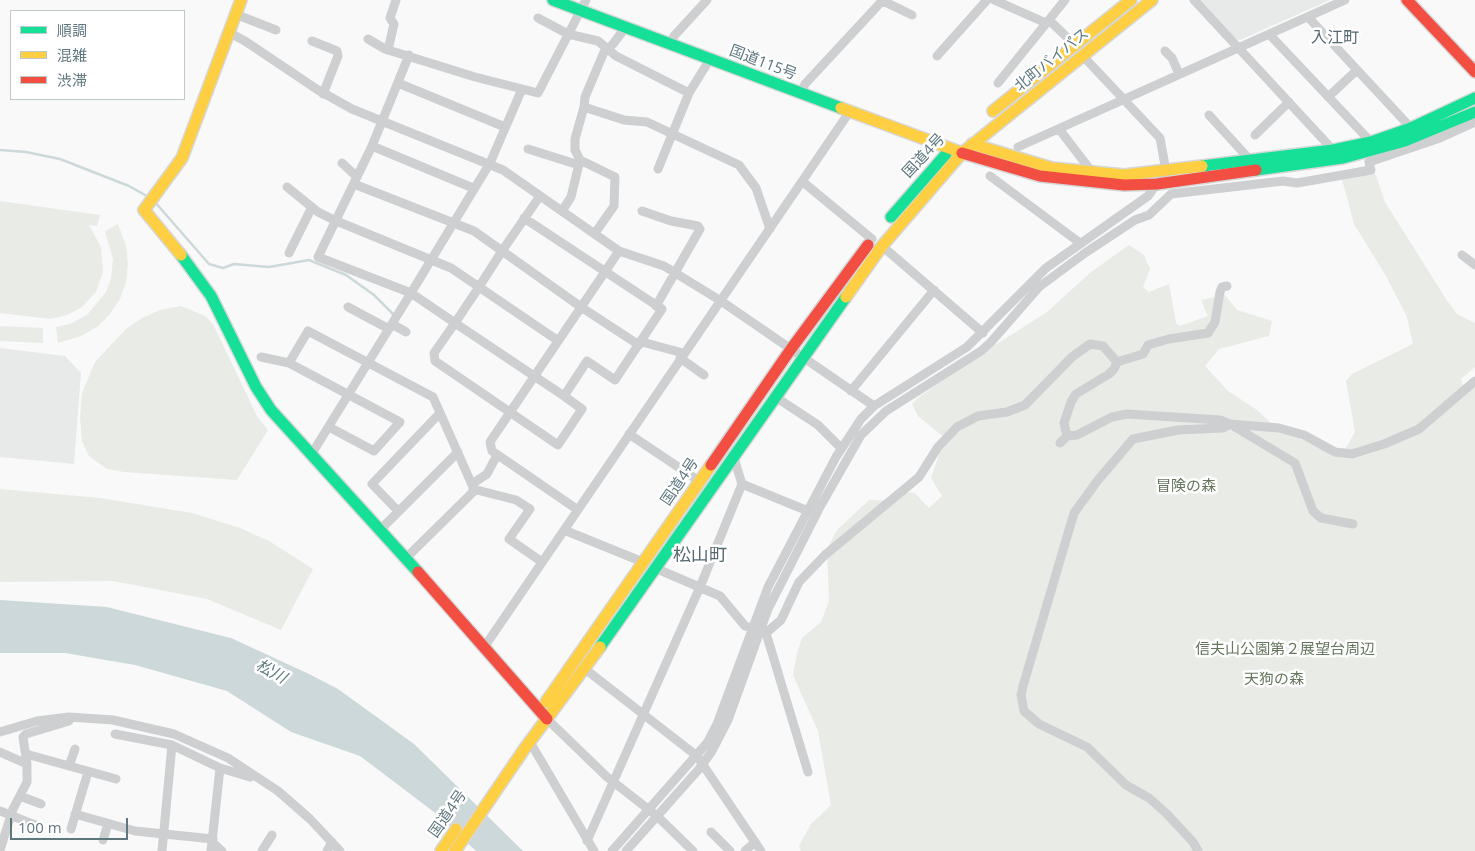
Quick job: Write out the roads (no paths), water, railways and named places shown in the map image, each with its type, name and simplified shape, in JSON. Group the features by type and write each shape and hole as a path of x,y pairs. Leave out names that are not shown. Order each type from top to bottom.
{"main road":[{"path":"240,0 182,158 144,210 186,260 211,296 256,387 270,410 485,646 543,715"},
{"name":"国道115号","path":"553,0 582,3 672,40 803,89 850,112 962,142"},
{"name":"北町バイパス","path":"982,121 1131,0"},
{"name":"北町バイパス","path":"962,142 1082,55 1152,0"},
{"path":"1407,0 1475,72"},
{"name":"国道115号","path":"582,3 625,28 672,40 710,59 962,142"},
{"path":"962,142 1029,163 1124,175 1333,150 1371,142 1411,128 1475,98"},
{"path":"962,153 1040,176 1124,185 1157,184 1343,158 1405,141 1475,112"},
{"name":"国道4号","path":"543,715 585,669 802,357 879,235 962,153 962,142"},
{"name":"国道4号","path":"455,851 643,562 791,349 925,175 962,142"},
{"name":"国道4号","path":"440,851 524,743"}],"street":[{"path":"388,50 394,24 390,18 396,0"},
{"path":"672,40 707,0"},
{"path":"803,89 883,0 912,15"},
{"path":"936,56 987,0"},
{"path":"994,0 1047,21 1075,45"},
{"path":"998,83 1065,0"},
{"path":"1194,0 1333,150"},
{"path":"1018,147 1238,46 1345,0"},
{"path":"368,38 388,50 475,77 538,93 582,3"},
{"path":"235,14 276,30"},
{"path":"1308,17 1411,128"},
{"path":"538,18 568,34 598,41 616,56 689,93"},
{"path":"562,211 571,197 580,162 575,150 574,139 584,107 584,98 604,52 608,50 625,28"},
{"path":"228,32 246,40 323,94 352,109 490,164 595,233 619,251 664,266 676,273 874,406"},
{"path":"1268,34 1371,142"},
{"path":"312,41 337,51 338,56 323,94"},
{"path":"1165,51 1172,58 1179,74"},
{"path":"409,55 372,146 334,220 318,257 411,293 454,323 582,409 558,445 435,361 434,353 454,323 479,287 524,218 540,196"},
{"path":"626,851 702,766 728,720 759,631 768,587 841,448 861,419 874,406 947,361 983,333 1034,279 1080,243 1148,196 1166,171 1160,138 1082,55"},
{"path":"658,169 689,93 710,59"},
{"path":"1328,97 1357,70"},
{"path":"398,83 505,127"},
{"path":"311,455 432,259 473,188 490,164 522,89"},
{"path":"1255,135 1289,102"},
{"path":"584,107 624,120 646,122 739,165 756,188 770,229"},
{"path":"485,646 681,356 850,112"},
{"path":"1209,116 1250,161"},
{"path":"612,851 697,756 717,724 759,631 821,505 862,435 886,411 955,368 991,342 1039,287 1078,258 1136,220 1149,215 1171,194 1283,181 1297,183 1371,170 1369,162 1440,138 1475,122"},
{"path":"1059,128 1092,172"},
{"path":"372,146 473,188"},
{"path":"528,148 580,162 615,177 614,206 595,233"},
{"path":"342,163 355,180 474,231 581,307 641,343 681,356 704,375"},
{"path":"990,176 1080,243"},
{"path":"803,182 879,235 934,290 983,333"},
{"path":"287,186 312,207 334,220 432,259 479,287 558,340"},
{"path":"289,253 312,207"},
{"path":"642,211 671,221 698,226 700,229 656,306"},
{"path":"524,218 604,273 662,309 615,380 587,361 564,396"},
{"path":"578,510 497,455 492,451 490,442 619,251"},
{"path":"1462,255 1475,265"},
{"path":"1117,362 1141,355 1153,343 1208,333 1214,325 1220,292 1222,287 1226,286"},
{"path":"851,391 934,290"},
{"path":"348,308 406,332"},
{"path":"289,364 308,331 430,394 458,452 473,492 405,559"},
{"path":"655,568 720,596 745,626 759,631 781,620 799,582 825,555 919,477 938,447 957,426 978,416 1007,412 1025,406 1072,358 1090,344 1103,346 1117,362"},
{"path":"261,357 289,364 400,422 374,451 329,427"},
{"path":"1067,436 1064,424 1071,402 1083,388 1114,369 1117,362"},
{"path":"1198,851 1193,842 1166,812 1149,798 1126,785 1087,747 1033,721 1024,711 1021,695 1067,535 1080,502 1133,439 1178,430 1223,428 1230,424 1278,428 1304,435 1335,452 1352,454 1384,444 1419,429 1475,381"},
{"path":"774,396 818,425 841,448"},
{"path":"398,511 372,484 440,413"},
{"path":"1060,443 1067,436 1073,436 1112,417 1126,414 1220,420 1230,424 1295,463 1313,511 1321,518 1353,524"},
{"path":"629,434 699,481"},
{"path":"379,531 458,452"},
{"path":"472,487 487,474 497,455"},
{"path":"587,841 700,587 742,484 733,455"},
{"path":"742,484 808,511"},
{"path":"472,487 516,500 530,509 509,539 542,562"},
{"path":"564,530 643,562"},
{"path":"759,631 808,772"},
{"path":"585,669 697,756 761,851"},
{"path":"543,715 607,777 649,809 693,851"},
{"path":"0,850 10,816 27,782 27,764 23,737 26,734 76,718"},
{"path":"0,732 37,721 76,718 113,720 174,734 228,758 278,791 310,819 340,851"},
{"path":"115,734 172,745 220,768 256,778"},
{"path":"524,743 594,851"},
{"path":"162,851 172,745"},
{"path":"69,766 75,750"},
{"path":"0,752 27,764"},
{"path":"26,754 116,779"},
{"path":"212,844 220,768"},
{"path":"71,829 88,772"},
{"path":"20,796 41,804"},
{"path":"0,812 35,826"},
{"path":"75,814 135,830 163,833 212,844 222,851"},
{"path":"103,840 108,824"},
{"path":"711,832 730,851"},
{"path":"262,851 272,835"},
{"path":"327,851 332,842"},
{"path":"745,851 755,842"}],"water":[{"name":"松川","path":"0,600 107,607 231,638 309,674 338,689 414,744 523,851 476,851 434,812 360,756 291,732 227,691 135,665 65,653 0,653"}],"waterway":[{"path":"0,150 26,152 60,159 129,186 145,195"},
{"path":"154,201 209,264 223,268 234,264 269,267 309,260 346,275 374,295 394,315"}],"district":[{"name":"入江町","path":"1335,38"},
{"name":"松山町","path":"700,556"}],"park label":[{"name":"冒険の森","path":"1186,487"},
{"name":"信夫山公園第２展望台周辺","path":"1285,650"},
{"name":"天狗の森","path":"1274,680"}]}
